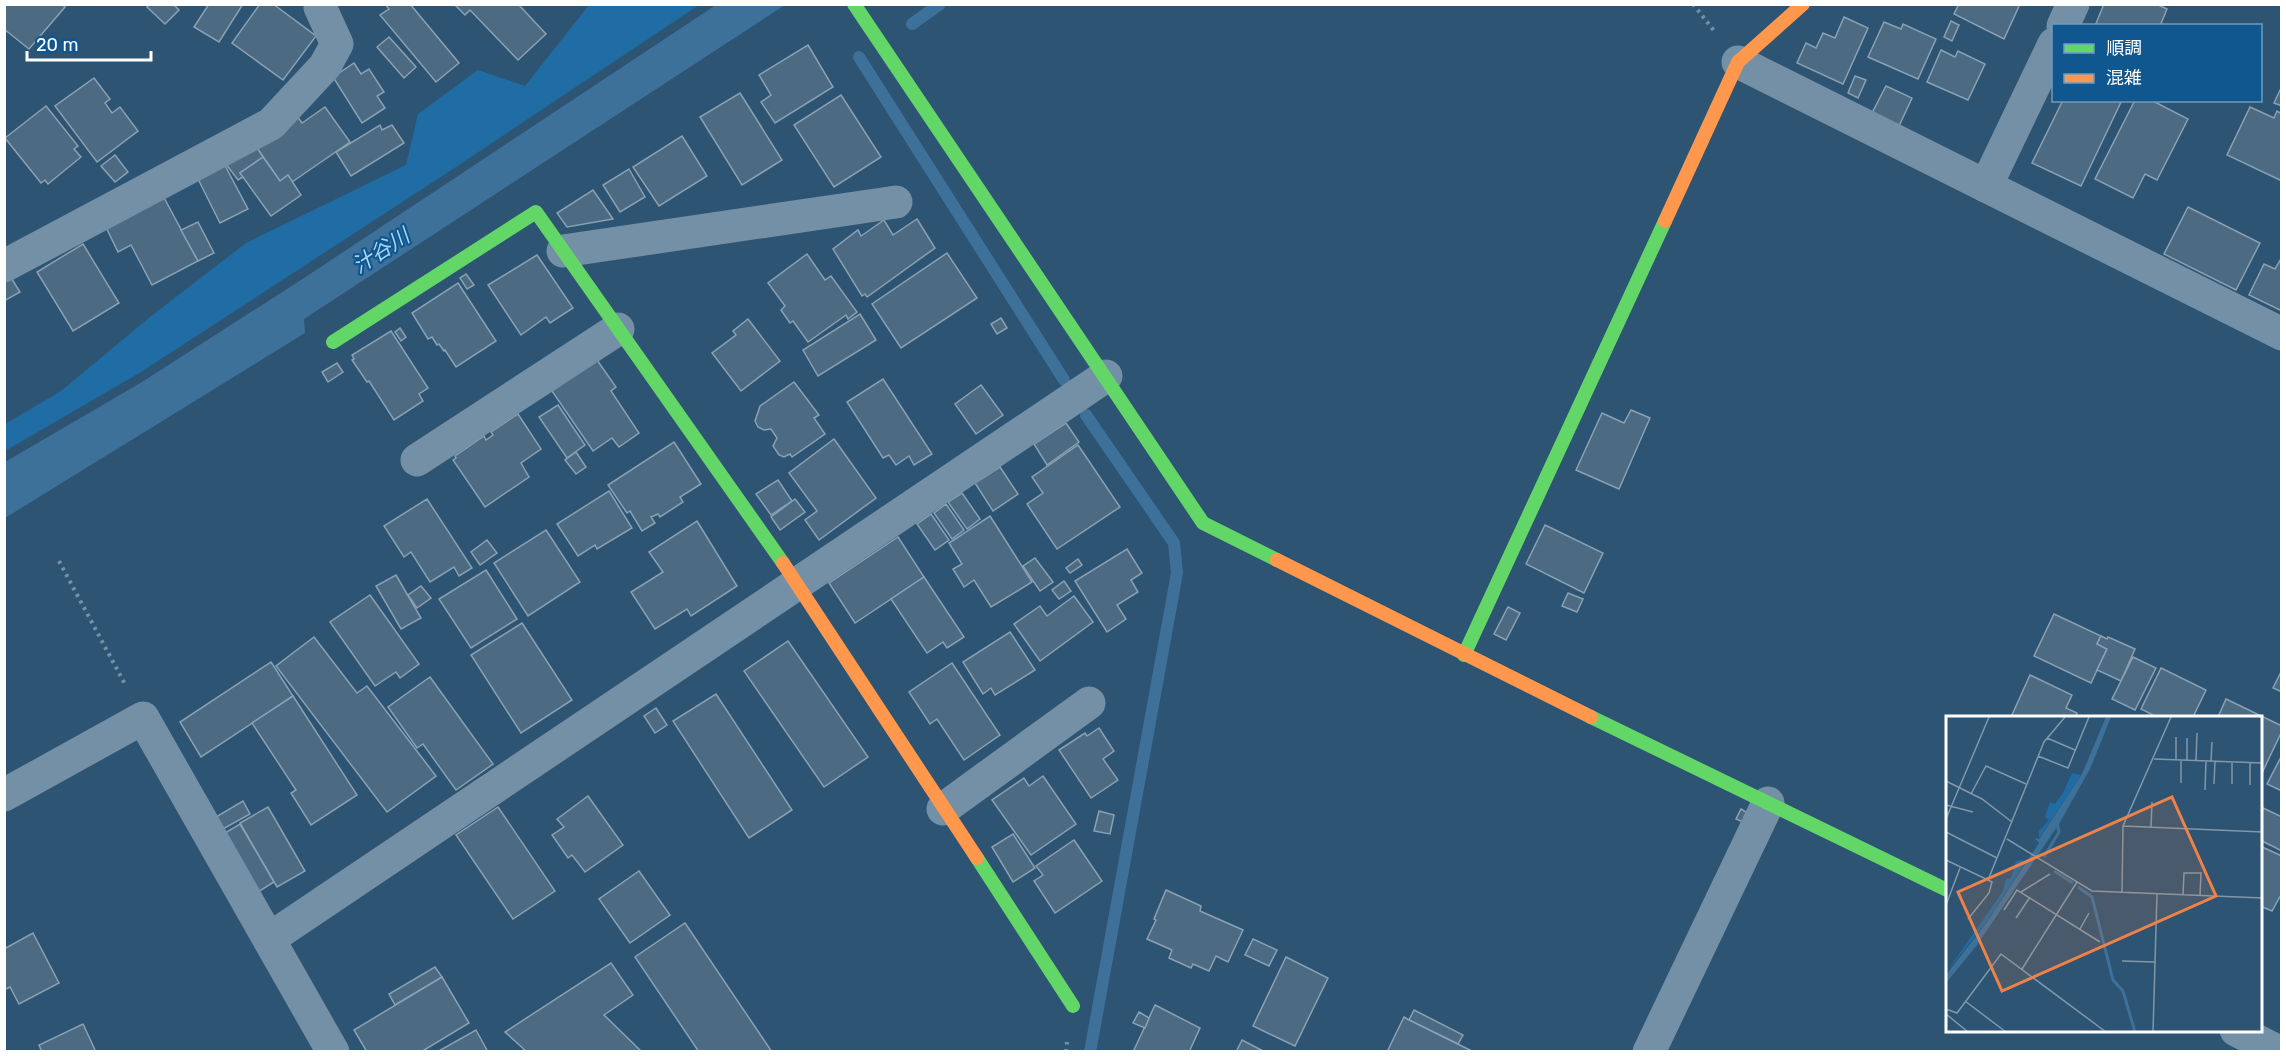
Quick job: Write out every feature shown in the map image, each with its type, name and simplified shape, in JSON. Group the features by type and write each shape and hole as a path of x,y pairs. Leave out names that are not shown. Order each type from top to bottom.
{"street":[{"path":"854,4 1203,523 1464,655 1946,890"},
{"path":"1464,655 1738,62 1803,4"},
{"path":"2063,24 2073,4"},
{"path":"4,266 271,124 326,66 337,44 319,6"},
{"path":"1986,186 2052,48"},
{"path":"1738,62 2282,334"},
{"path":"563,251 896,202"},
{"path":"333,342 536,212 798,584 1073,1006"},
{"path":"417,460 618,329"},
{"path":"269,939 1106,376"},
{"path":"944,809 1089,703"},
{"path":"4,795 143,718 333,1052"},
{"path":"1649,1052 1768,803"},
{"path":"2240,1032 2279,1052"}],"path":[{"path":"59,561 143,718"}],"shaded area":[{"path":"589,5 699,5 453,169 141,372 5,451 5,424 61,391 150,317 246,243 406,165 418,114 478,70 525,86"}],"water":[{"name":"汁谷川","path":"716,5 785,5 304,319 305,333 5,518 5,462 142,382 301,280"}],"building":[{"path":"4,4 61,4 65,7 29,49 4,29"},
{"path":"150,4 173,4 179,10 165,24 147,7"},
{"path":"209,4 243,4 219,42 194,27"},
{"path":"260,4 273,4 316,36 283,80 232,43"},
{"path":"385,4 410,4 459,63 436,82 380,15 389,9"},
{"path":"454,4 518,4 546,34 518,60 470,10 465,15"},
{"path":"1959,4 2020,4 2004,39 1954,14"},
{"path":"2104,4 2156,4 2167,9 2161,24 2096,24"},
{"path":"1844,17 1868,28 1843,84 1797,63 1806,43 1816,48 1823,33 1835,38"},
{"path":"1951,21 1959,25 1952,41 1944,37"},
{"path":"1884,22 1901,29 1903,24 1936,39 1918,79 1868,57"},
{"path":"389,37 416,67 404,78 377,47"},
{"path":"808,45 833,87 775,123 761,102 771,95 759,75"},
{"path":"1941,50 1955,57 1958,51 1985,64 1968,100 1927,82"},
{"path":"354,63 361,74 369,69 384,92 377,96 385,108 362,123 333,77"},
{"path":"1855,76 1866,80 1858,98 1848,93"},
{"path":"94,78 110,99 105,103 112,113 120,107 138,131 97,162 55,106"},
{"path":"1886,86 1912,98 1899,126 1872,113"},
{"path":"2282,86 2282,106 2274,103"},
{"path":"740,93 782,160 742,185 700,117"},
{"path":"841,95 881,157 834,187 794,125"},
{"path":"2062,102 2121,102 2081,186 2032,163"},
{"path":"2134,102 2155,102 2188,119 2157,180 2145,174 2133,198 2095,179"},
{"path":"46,106 78,146 74,149 81,157 48,184 45,180 41,183 5,138"},
{"path":"325,107 350,142 292,182 288,175 280,181 253,142 295,113 302,123"},
{"path":"2250,107 2274,118 2277,111 2282,114 2282,181 2227,155"},
{"path":"380,125 382,130 392,125 404,143 351,176 336,152"},
{"path":"682,136 707,176 659,206 633,167"},
{"path":"253,142 263,157 240,173 243,177 238,180 222,159"},
{"path":"115,155 128,172 115,182 101,166"},
{"path":"263,157 280,181 288,175 301,195 271,216 240,173"},
{"path":"221,158 248,209 220,223 198,179"},
{"path":"629,169 645,197 620,212 603,185"},
{"path":"593,190 613,219 567,227 557,213"},
{"path":"161,192 198,261 152,285 131,245 118,252 104,223"},
{"path":"2188,207 2260,243 2236,290 2164,254"},
{"path":"917,219 935,248 867,297 865,294 862,296 833,249 858,230 861,236 884,220 893,235"},
{"path":"198,222 214,253 198,261 181,230"},
{"path":"83,244 119,303 73,331 37,272"},
{"path":"947,253 977,298 901,348 872,304"},
{"path":"807,254 825,280 831,276 857,312 848,319 846,315 808,342 793,321 790,323 781,310 785,306 768,283"},
{"path":"537,255 573,308 550,323 546,317 521,335 488,285"},
{"path":"2282,257 2282,311 2249,295 2264,264 2275,269"},
{"path":"466,274 474,285 467,289 460,278"},
{"path":"10,276 20,292 4,301 4,279"},
{"path":"458,283 496,341 456,367 445,350 439,344 437,345 432,337 428,339 412,313"},
{"path":"860,314 876,340 818,376 803,350"},
{"path":"1001,318 1007,328 997,334 991,324"},
{"path":"748,319 780,361 741,391 712,353 736,335 733,331"},
{"path":"400,328 406,337 401,341 395,332"},
{"path":"391,331 428,388 419,394 423,401 394,420 369,381 367,382 352,360 354,359 352,355"},
{"path":"597,360 616,387 611,391 639,433 619,447 612,438 593,451 552,391"},
{"path":"337,363 343,372 328,382 322,372"},
{"path":"883,379 932,454 914,465 909,456 896,465 889,455 883,458 847,402"},
{"path":"794,382 819,415 814,418 825,434 792,457 790,454 784,457 779,455 773,446 777,438 771,429 764,430 758,427 755,421 760,406"},
{"path":"981,385 1003,415 976,434 955,404"},
{"path":"558,405 585,445 567,458 539,417"},
{"path":"1631,410 1650,418 1619,489 1576,470 1602,413 1624,423"},
{"path":"518,414 541,449 521,463 529,477 485,507 453,460 455,456 484,436 486,440 493,435 491,432"},
{"path":"1066,423 1079,442 1047,465 1034,444"},
{"path":"834,439 876,498 819,540 805,520 817,511 789,473"},
{"path":"674,442 701,484 680,497 683,502 660,517 658,514 651,517 655,523 642,531 630,511 627,513 608,485"},
{"path":"1078,445 1120,507 1057,549 1027,504 1043,493 1032,477"},
{"path":"576,452 586,467 576,474 565,460"},
{"path":"1000,467 1018,494 993,511 975,483"},
{"path":"778,480 792,501 771,515 756,494"},
{"path":"609,491 632,528 597,549 595,545 578,556 557,524"},
{"path":"962,493 980,519 967,529 948,502"},
{"path":"427,499 472,568 459,576 454,567 430,582 411,552 404,557 384,526"},
{"path":"795,499 805,512 780,530 771,517"},
{"path":"946,504 964,530 952,539 934,513"},
{"path":"931,514 949,540 935,550 917,524"},
{"path":"990,516 1032,582 991,607 974,580 964,587 953,569 962,564 949,543"},
{"path":"697,521 737,586 691,616 687,609 655,629 631,592 663,572 649,552"},
{"path":"1545,525 1603,553 1584,593 1526,564"},
{"path":"546,530 580,582 528,616 494,563"},
{"path":"898,537 924,577 855,623 829,583"},
{"path":"487,540 497,553 480,565 471,552"},
{"path":"1127,549 1142,573 1131,580 1138,592 1117,605 1126,619 1107,632 1075,581"},
{"path":"1035,558 1053,582 1040,591 1023,566"},
{"path":"1078,559 1082,565 1070,573 1066,568"},
{"path":"486,570 517,619 471,648 439,599"},
{"path":"396,575 421,618 401,629 376,586"},
{"path":"924,577 964,637 947,648 943,642 927,653 891,599"},
{"path":"1064,581 1071,591 1059,599 1052,590"},
{"path":"421,586 431,598 417,608 408,595"},
{"path":"1568,593 1583,599 1577,612 1562,606"},
{"path":"370,595 419,664 400,678 396,672 375,686 330,622"},
{"path":"1074,596 1093,622 1040,661 1014,624 1040,606 1047,616"},
{"path":"1508,607 1520,613 1506,640 1494,634"},
{"path":"2054,614 2101,636 2097,644 2107,649 2091,683 2034,656"},
{"path":"522,623 572,700 521,733 471,655"},
{"path":"1010,632 1035,670 995,695 991,688 983,694 963,662"},
{"path":"2101,636 2135,649 2121,681 2097,670 2107,649 2097,644"},
{"path":"314,637 357,693 367,686 436,776 387,812 276,666"},
{"path":"788,641 868,757 824,787 744,671"},
{"path":"2133,657 2156,668 2135,710 2112,699"},
{"path":"271,662 293,696 201,757 180,722"},
{"path":"952,663 1000,735 964,760 937,719 930,724 909,692"},
{"path":"2161,668 2206,690 2193,716 2155,716 2141,709"},
{"path":"2282,670 2282,692 2273,688"},
{"path":"2030,675 2072,695 2066,708 2077,713 2076,716 2012,715"},
{"path":"430,677 493,764 456,790 423,744 417,748 388,707"},
{"path":"716,694 792,810 749,838 673,721"},
{"path":"293,696 357,795 311,825 291,793 296,790 252,723"},
{"path":"2226,699 2261,716 2218,716"},
{"path":"656,708 667,725 655,733 644,716"},
{"path":"2262,716 2282,726 2282,731 2262,773"},
{"path":"1099,728 1114,751 1103,759 1118,780 1091,798 1059,750 1085,733 1087,736"},
{"path":"2282,755 2282,791 2267,784"},
{"path":"1043,776 1076,824 1031,855 992,800 1024,778 1029,786"},
{"path":"588,796 623,845 585,872 572,855 568,858 552,835 564,827 557,819"},
{"path":"243,801 250,814 223,829 216,817"},
{"path":"268,807 305,871 277,887 240,823"},
{"path":"498,807 555,891 513,919 456,835"},
{"path":"2263,808 2282,817 2282,851 2262,841"},
{"path":"1741,809 1749,814 1745,823 1736,819"},
{"path":"1099,811 1114,815 1110,834 1094,831"},
{"path":"240,824 274,882 258,892 225,833"},
{"path":"1013,834 1035,868 1013,882 992,847"},
{"path":"1074,840 1102,881 1055,913 1034,881 1043,875 1036,866"},
{"path":"2262,847 2282,856 2282,893 2272,911 2262,907"},
{"path":"639,871 670,915 630,943 599,899"},
{"path":"1166,890 1201,906 1200,911 1243,930 1228,962 1216,956 1209,971 1193,964 1191,968 1169,958 1172,950 1147,939"},
{"path":"685,923 772,1052 699,1052 635,957"},
{"path":"33,933 59,983 19,1004 10,987 6,989 4,986 4,949"},
{"path":"1253,939 1277,950 1269,966 1245,955"},
{"path":"1286,957 1328,978 1295,1046 1253,1026"},
{"path":"611,963 633,995 604,1015 642,1052 527,1052 505,1032"},
{"path":"435,967 442,977 395,1005 389,994"},
{"path":"442,977 469,1023 421,1052 367,1052 354,1030"},
{"path":"1155,1005 1200,1028 1189,1052 1133,1052"},
{"path":"1414,1010 1463,1035 1458,1044 1409,1020"},
{"path":"1139,1012 1149,1018 1145,1028 1133,1023"},
{"path":"1404,1017 1409,1020 1474,1052 1387,1052"},
{"path":"83,1024 96,1052 42,1052 39,1045"},
{"path":"476,1030 488,1052 437,1052"},
{"path":"1242,1040 1265,1052 1236,1052"}],"waterway":[{"path":"912,24 940,4"},
{"path":"859,57 1064,380"},
{"path":"1086,415 1174,543 1177,573 1090,1052"}],"traffic: fast":[{"path":"854,4 1203,523 1277,560"},
{"path":"333,342 536,212 783,563"},
{"path":"1464,655 1665,221"},
{"path":"1591,717 1946,890"},
{"path":"977,858 1073,1006"}],"traffic: slow":[{"path":"1665,221 1738,62 1803,4"},
{"path":"1277,560 1591,717"},
{"path":"783,563 977,858"}]}
